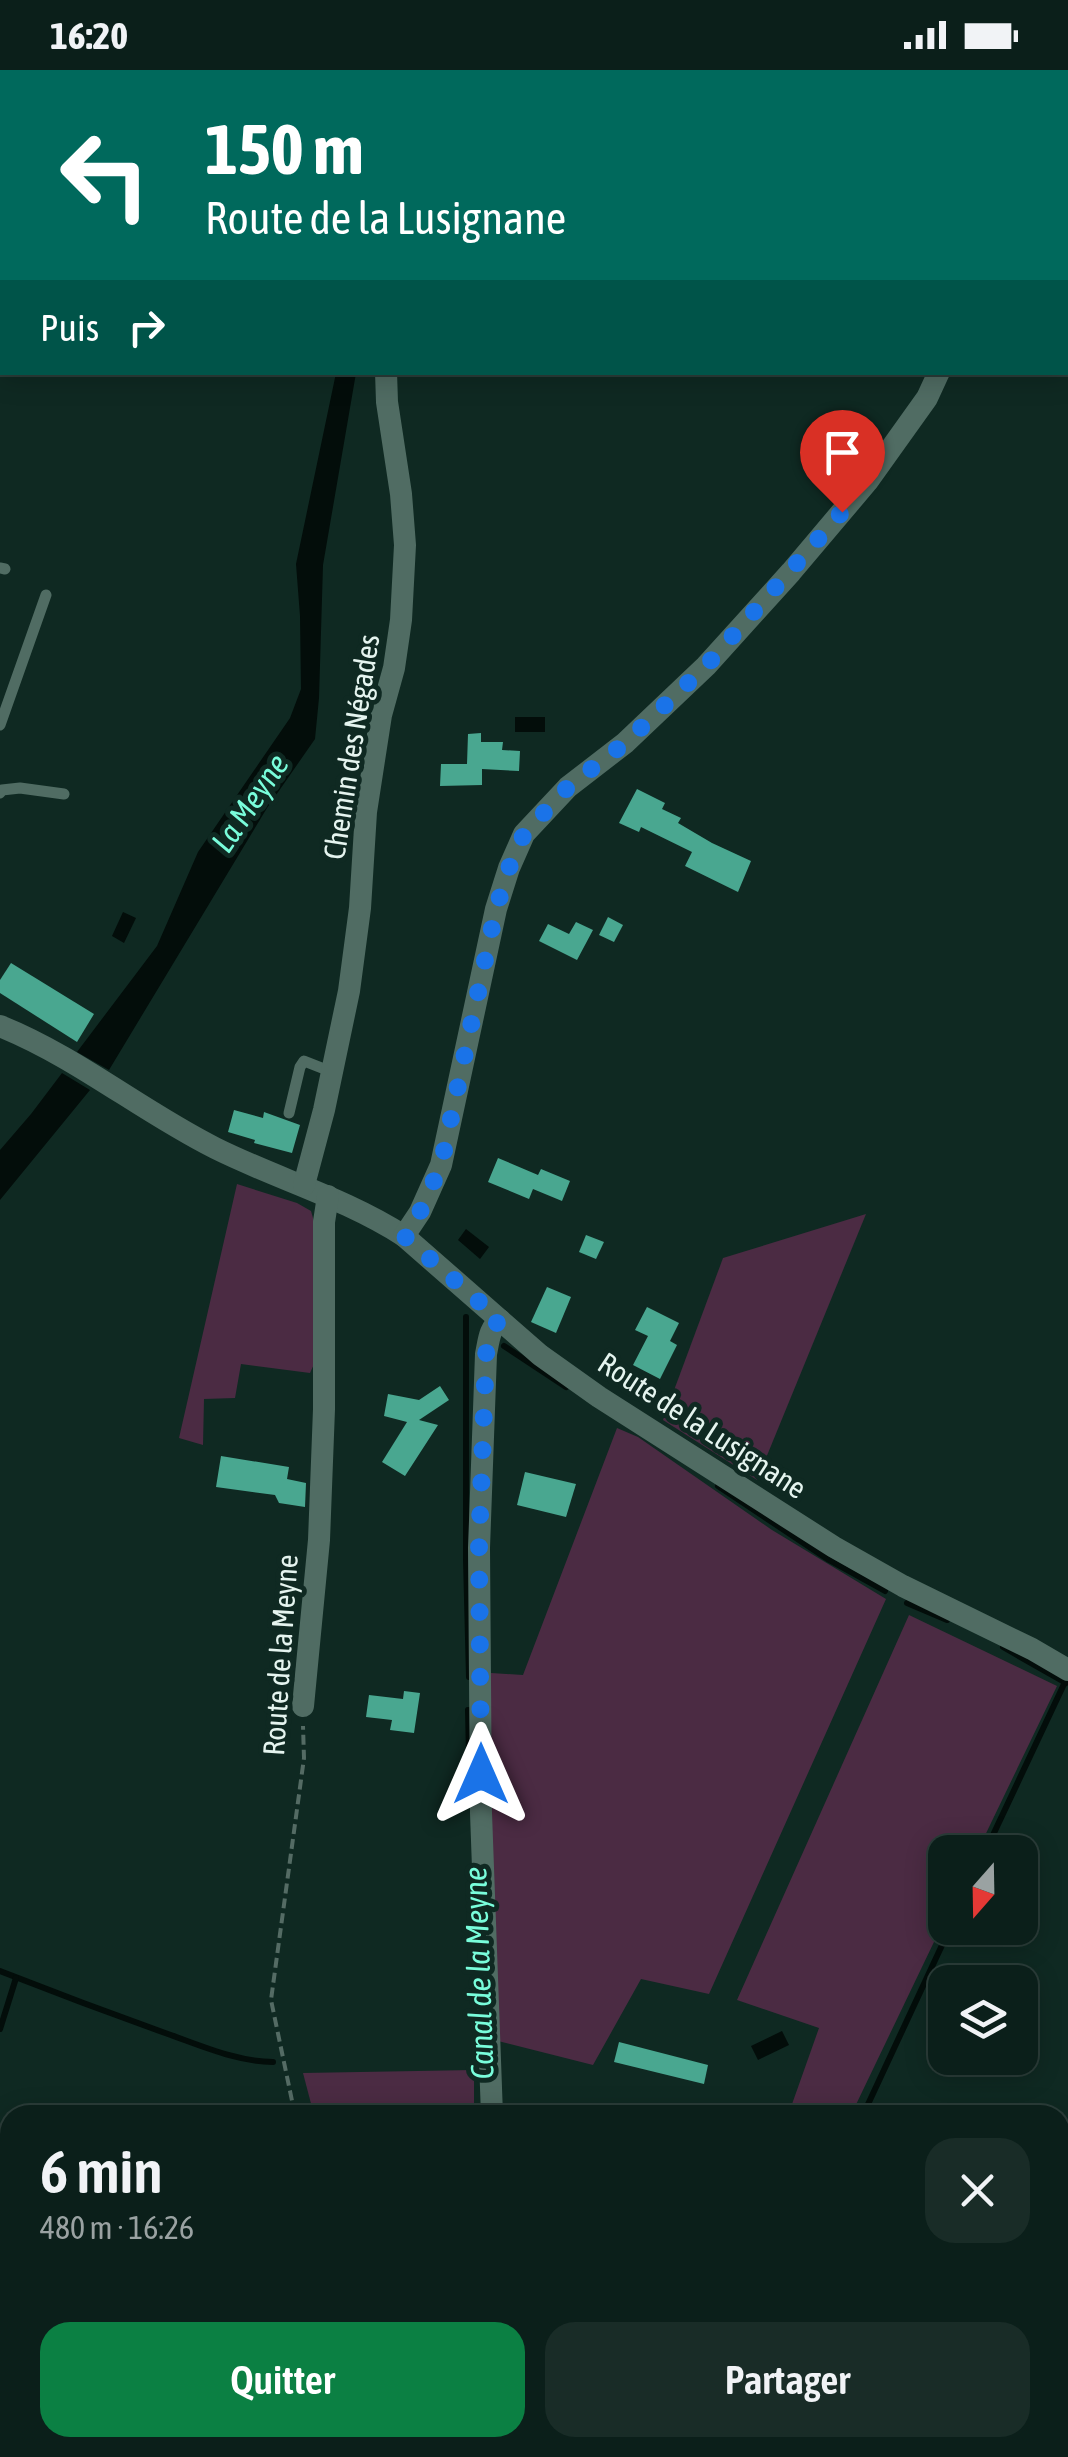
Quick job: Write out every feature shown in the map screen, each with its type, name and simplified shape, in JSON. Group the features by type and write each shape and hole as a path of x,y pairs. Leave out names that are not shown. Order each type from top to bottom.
{"street":[{"name":"Chemin des Négades","path":"304,1185 350,991 366,812 401,620 405,545 386,375"},
{"path":"404,1236 420,1212 441,1165 496,909 524,834 568,787 625,743 706,666 779,586 867,482 927,398 938,375"},
{"name":"Route de la Lusignane","path":"0,1026 65,1058 217,1150 384,1223 540,1355 599,1397 834,1547 1068,1670"},
{"name":"Route de la Meyne","path":"303,1706 319,1540 324,1222 328,1196"},
{"path":"492,2105 481,1813 479,1548 486,1354 490,1332 500,1320"}],"lane":[{"path":"0,725 46,595"},
{"path":"0,792 20,788 64,794"},
{"path":"289,1113 304,1061 332,1072"}],"path":[{"name":"Route de la Meyne","path":"293,2105 272,2000 304,1758 303,1706"}],"shaded area":[{"path":"237,1184 311,1211 315,1225 315,1362 310,1373 241,1364 235,1398 204,1399 203,1445 179,1438"},
{"path":"866,1214 757,1480 663,1420 723,1258"},
{"path":"617,1428 638,1437 772,1530 886,1599 709,1994 641,1979 593,2065 498,2041 488,1704 491,1673 523,1675"},
{"path":"909,1615 1057,1686 985,1835 928,1835 928,1945 933,1945 856,2105 792,2105 819,2028 737,2000"},
{"path":"474,2070 474,2105 311,2105 303,2073"}],"water":[{"name":"La Meyne","path":"336,375 356,375 323,565 315,739 267,808 109,1070 77,1052 157,946 198,852 290,718 301,689 296,564"},
{"path":"515,717 545,717 545,732 515,732"},
{"path":"123,912 136,918 124,943 112,936"},
{"path":"62,1073 90,1090 0,1200 0,1150"},
{"path":"466,1229 489,1247 480,1259 458,1240"},
{"path":"782,2031 789,2045 758,2060 751,2046"}],"building":[{"path":"481,733 481,742 503,742 502,750 520,751 519,771 482,769 482,785 440,786 441,764 467,764 468,734"},
{"path":"637,789 665,803 662,809 681,818 678,823 751,861 738,892 685,866 692,852 641,827 639,832 619,823"},
{"path":"608,917 623,925 614,942 599,935"},
{"path":"576,922 593,930 577,960 539,941 548,924 569,934"},
{"path":"11,963 94,1014 77,1042 0,993 0,980"},
{"path":"234,1110 263,1118 264,1112 300,1125 292,1153 228,1132"},
{"path":"498,1158 538,1175 541,1169 570,1181 562,1201 533,1189 529,1199 488,1182"},
{"path":"586,1235 604,1242 596,1259 579,1252"},
{"path":"547,1287 571,1297 556,1333 531,1322"},
{"path":"647,1307 679,1323 670,1341 677,1345 660,1379 633,1365 648,1336 635,1330"},
{"path":"440,1386 449,1400 419,1420 438,1425 405,1476 382,1462 407,1422 384,1416 388,1394 419,1400"},
{"path":"221,1456 289,1467 287,1479 306,1483 305,1507 279,1503 275,1495 216,1487"},
{"path":"525,1472 576,1484 566,1517 517,1505"},
{"path":"404,1691 420,1693 414,1733 390,1730 392,1720 366,1717 369,1695 403,1699"},
{"path":"619,2042 708,2065 704,2084 614,2062"}],"waterway":[{"name":"Canal de la Meyne","path":"466,1317 469,1677"},
{"path":"504,1346 566,1387"},
{"path":"718,1486 829,1560 885,1591"},
{"path":"907,1603 947,1620"},
{"path":"1003,1647 1066,1683"},
{"path":"993,1835 1065,1682"},
{"name":"Canal de la Meyne","path":"468,1710 469,1754"},
{"path":"868,2105 942,1945"},
{"path":"0,1971 207,2048 273,2062"},
{"path":"0,2029 16,1978"}],"route":[{"path":"481,1774 479,1548 486,1354 490,1332 500,1320 404,1236 420,1212 441,1165 496,909 524,834 568,787 625,743 706,666 842,512"}]}
